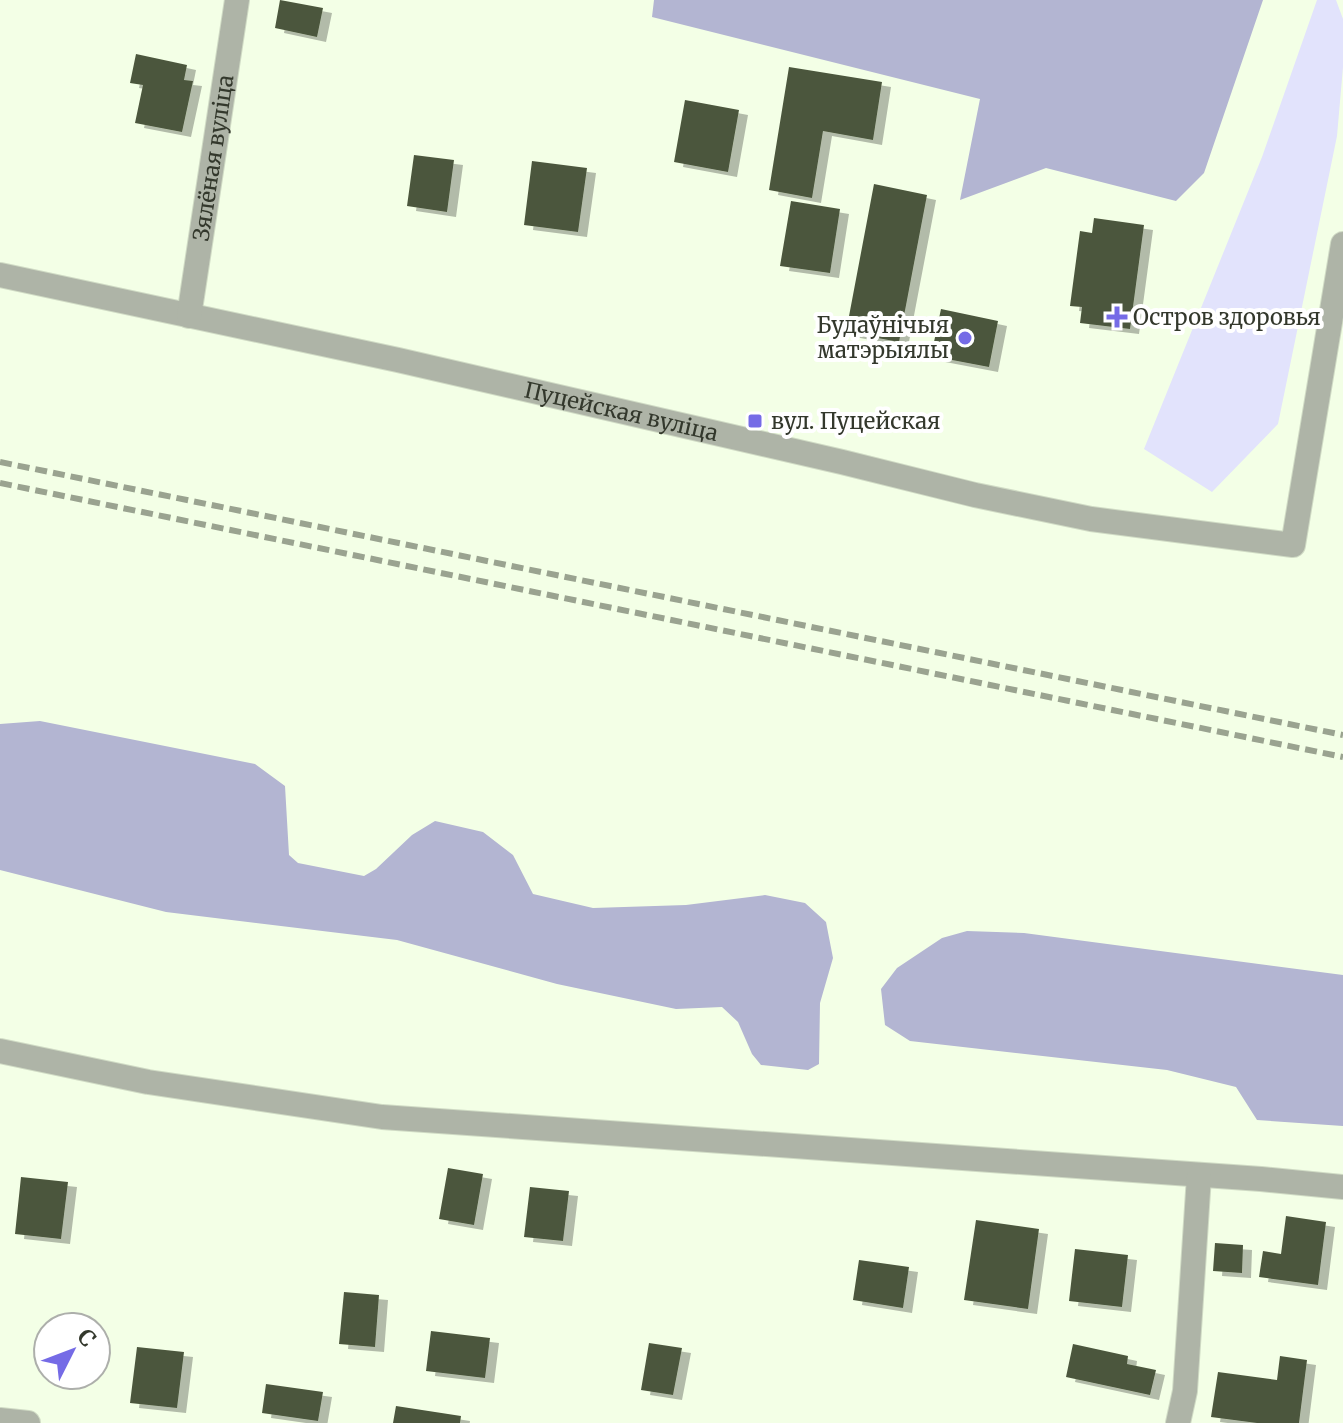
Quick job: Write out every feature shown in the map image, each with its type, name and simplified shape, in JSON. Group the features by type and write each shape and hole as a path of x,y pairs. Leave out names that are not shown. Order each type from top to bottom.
{"street":[{"name":"Зялёная вуліца","path":"189,316 237,0"},
{"name":"Пуцейская вуліца","path":"0,275 398,360 989,498 1091,519 1293,545 1343,244"},
{"path":"0,1051 148,1082 382,1117 1343,1187"},
{"path":"1178,1423 1185,1391 1199,1176"},
{"path":"0,1420 28,1423"}],"shaded area":[{"path":"654,0 1263,0 1204,173 1176,201 1046,168 960,200 980,99 652,17"},
{"path":"1317,0 1336,0 1343,19 1343,67 1337,136 1278,424 1212,492 1144,449 1262,157"},
{"path":"40,721 255,764 285,786 289,855 298,863 364,876 376,869 412,835 435,821 483,832 513,855 533,894 593,908 686,905 765,895 805,903 826,922 833,958 820,1003 819,1064 808,1070 761,1065 752,1054 738,1022 722,1007 676,1009 557,984 397,940 166,912 0,870 0,724"},
{"path":"967,931 1024,933 1343,975 1343,1126 1257,1120 1236,1087 1167,1070 910,1041 885,1025 881,989 897,968 942,938"}],"building":[{"path":"280,0 323,8 317,37 275,28"},
{"path":"136,54 187,65 184,80 193,81 182,132 135,123 143,85 130,83"},
{"path":"789,67 882,82 873,140 823,131 812,198 769,190"},
{"path":"685,100 739,110 728,172 674,162"},
{"path":"414,155 454,160 447,212 407,206"},
{"path":"532,161 587,168 578,232 524,225"},
{"path":"874,184 927,195 899,342 846,332"},
{"path":"791,201 840,209 830,273 780,266"},
{"path":"1094,218 1144,225 1130,329 1080,323 1082,307 1070,306 1080,231 1092,233"},
{"name":"Будаўнічыя матэрыялы","path":"941,309 998,321 989,367 931,356"},
{"path":"448,1168 483,1174 474,1225 439,1219"},
{"path":"21,1177 68,1182 61,1239 15,1234"},
{"path":"530,1187 569,1191 563,1241 524,1237"},
{"path":"1286,1216 1326,1222 1318,1285 1259,1277 1263,1251 1281,1254"},
{"path":"976,1220 1039,1229 1028,1309 964,1300"},
{"path":"1215,1243 1243,1245 1242,1273 1213,1271"},
{"path":"1075,1249 1128,1255 1122,1307 1069,1301"},
{"path":"859,1260 909,1267 903,1308 853,1300"},
{"path":"344,1292 379,1295 375,1347 339,1344"},
{"path":"431,1331 490,1338 485,1378 426,1371"},
{"path":"649,1343 682,1348 673,1395 641,1390"},
{"path":"1073,1344 1128,1356 1127,1364 1156,1370 1150,1395 1066,1377"},
{"path":"137,1347 184,1352 177,1408 130,1403"},
{"path":"1280,1356 1307,1360 1299,1423 1257,1423 1211,1417 1218,1372 1277,1380"},
{"path":"266,1384 323,1392 318,1421 262,1413"},
{"path":"396,1406 461,1416 460,1423 393,1423"}],"railway":[{"path":"0,462 1343,735"},
{"path":"0,483 1343,757"}],"place":[{"name":"Остров здоровья","path":"1117,317"},
{"name":"Будаўнічыя матэрыялы","path":"965,338"},
{"name":"вул. Пуцейская","path":"755,421"}]}
